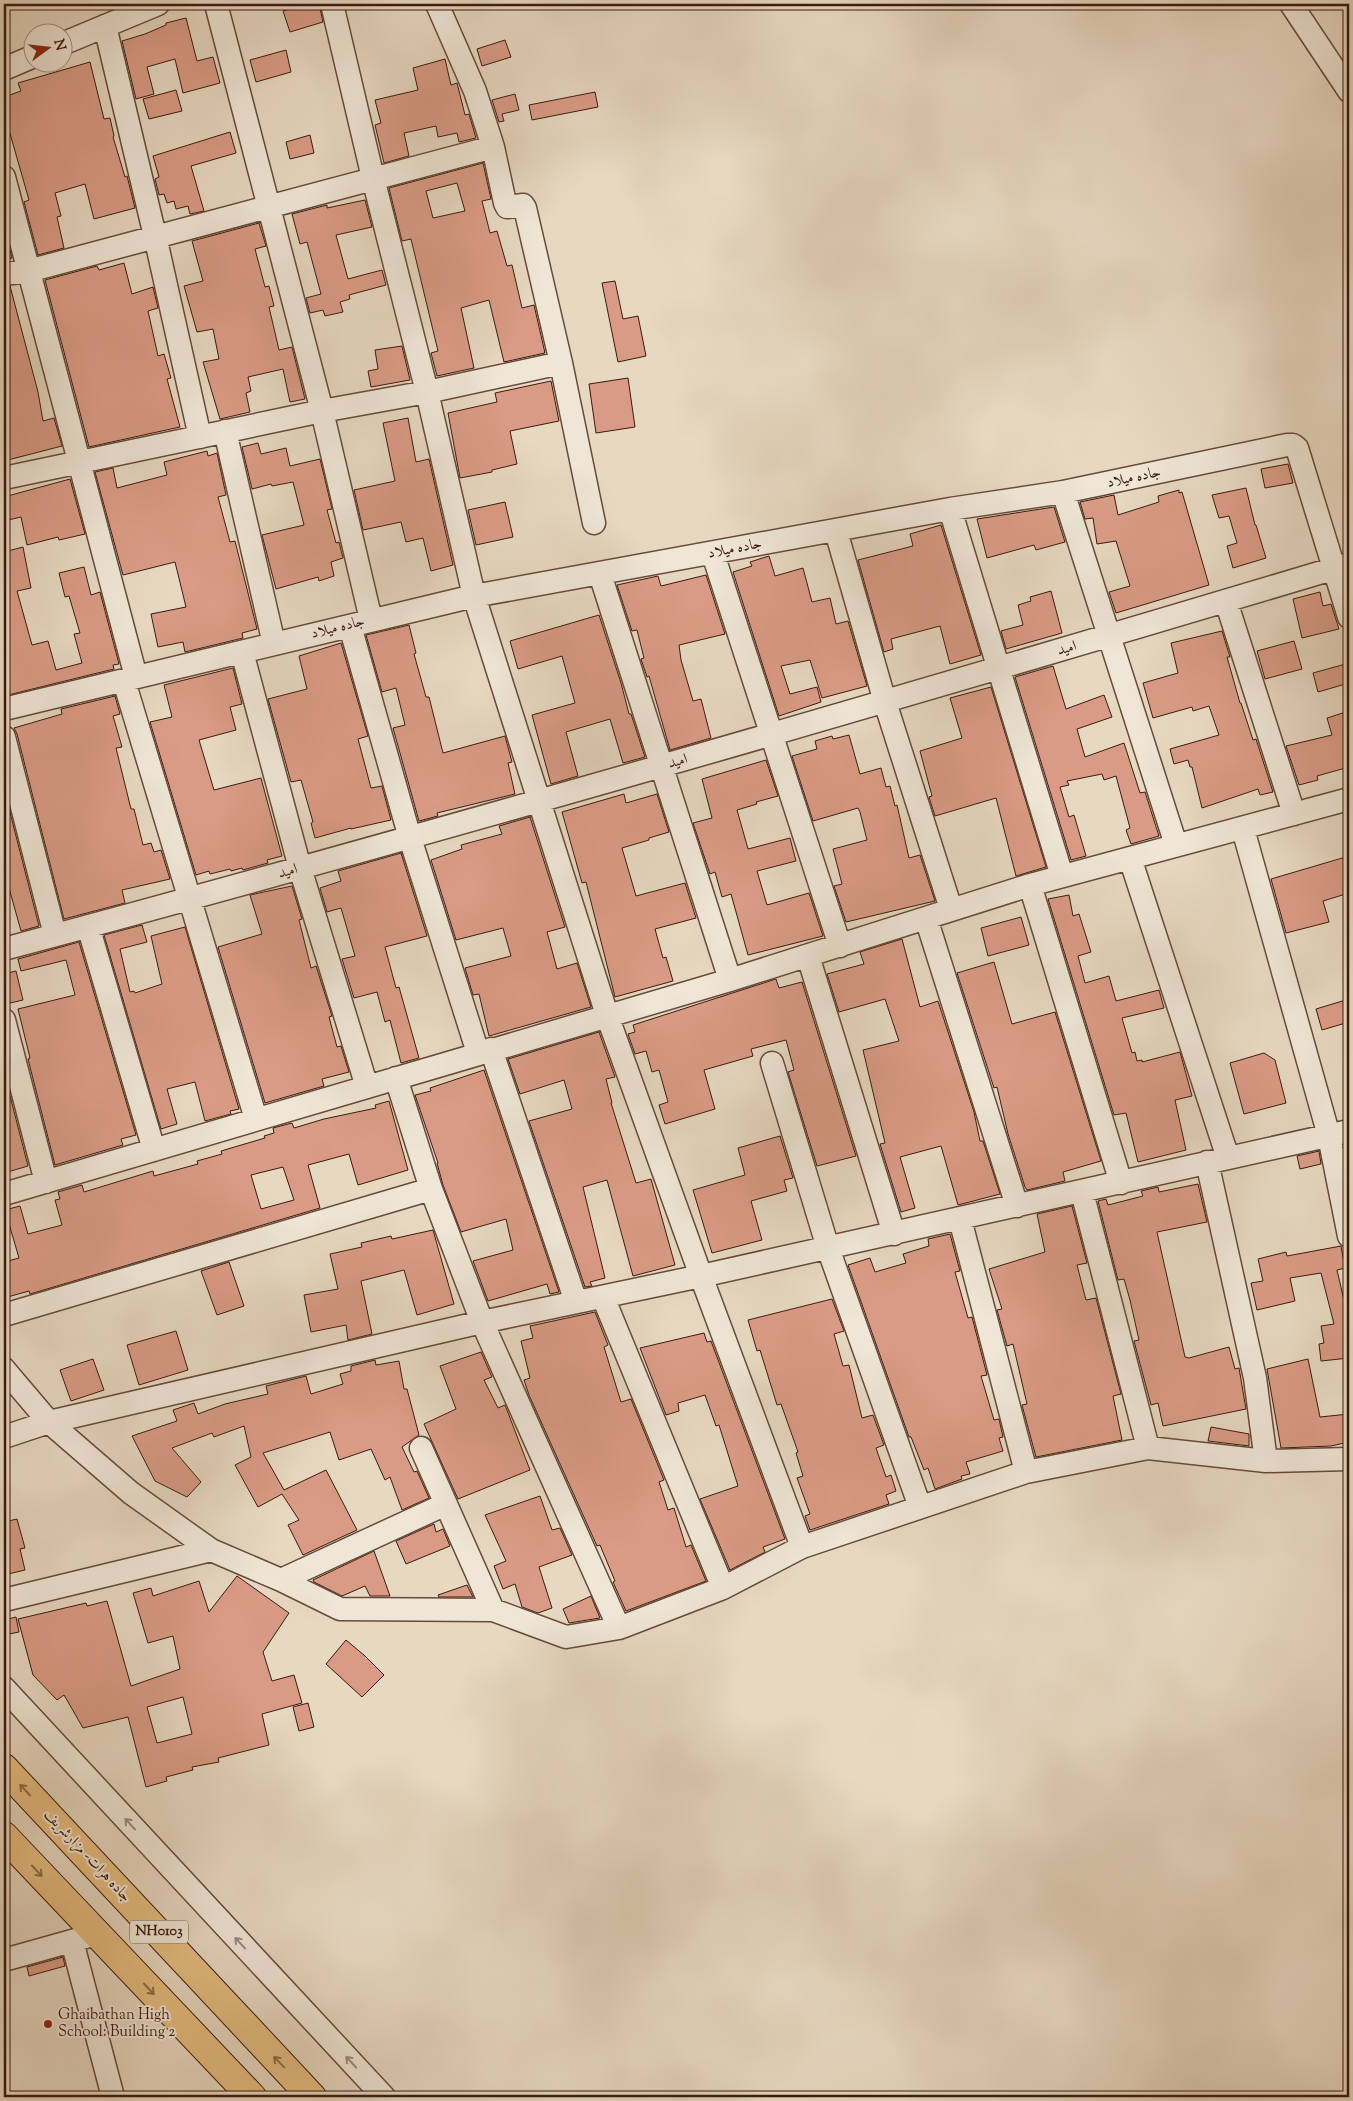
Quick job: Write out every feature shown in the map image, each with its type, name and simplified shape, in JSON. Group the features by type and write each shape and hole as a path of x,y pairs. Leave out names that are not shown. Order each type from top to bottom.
{"highway":[{"name":"جاده هرات- مزارشریف","path":"4,1768 312,2097"},
{"path":"4,1836 84,1937 252,2097"}],"street":[{"path":"72,40 158,4"},
{"path":"216,4 322,411 371,620"},
{"path":"332,4 373,178 427,392 474,596 607,1015 700,1276 802,1547"},
{"path":"437,4 475,91 493,147 506,206 523,205 525,208 561,363 594,523"},
{"path":"1291,4 1349,91"},
{"path":"104,26 155,236 200,437"},
{"path":"4,69 22,61"},
{"path":"4,274 28,271 493,147"},
{"path":"4,177 79,462 130,679 189,900 256,1120"},
{"path":"4,478 561,363"},
{"path":"225,431 274,644"},
{"name":"جاده میلاد","path":"4,709 474,596 713,554 950,509 1064,492 1293,445 1297,448 1341,566 1349,617"},
{"path":"1064,492 1108,637 1176,845"},
{"path":"950,509 1062,876"},
{"path":"836,530 885,702 951,909"},
{"path":"713,554 840,946"},
{"name":"امید","path":"4,949 189,900 540,802 998,670 1341,566"},
{"path":"600,574 730,980"},
{"path":"1226,601 1294,814"},
{"path":"350,626 410,838 576,1302"},
{"path":"242,652 300,868 367,1087"},
{"path":"4,737 55,935"},
{"path":"4,1194 730,980 951,909 1062,876 1349,800"},
{"path":"1243,829 1339,1134 1349,1236"},
{"path":"1130,858 1217,1160 1255,1378 1266,1461"},
{"path":"1030,886 1121,1183"},
{"path":"926,918 1017,1206"},
{"path":"88,926 154,1150"},
{"path":"808,956 894,1234"},
{"path":"4,1020 46,1182"},
{"path":"772,1063 828,1248 920,1508"},
{"path":"396,1078 431,1189 482,1322 619,1628"},
{"path":"4,1437 49,1422 482,1322 894,1234 1339,1134"},
{"path":"4,1315 431,1189"},
{"path":"1082,1192 1148,1448"},
{"path":"960,1219 1026,1472"},
{"path":"603,1297 723,1588"},
{"path":"4,1369 49,1422 131,1493 211,1550 281,1580 340,1609 493,1610 566,1637 619,1628 723,1588 802,1547 1026,1472 1148,1448 1266,1461 1349,1459"},
{"path":"421,1448 493,1610"},
{"path":"281,1580 446,1504"},
{"path":"4,1600 211,1550"},
{"path":"4,1688 384,2097"},
{"path":"4,1960 84,1937 113,2097"}],"building":[{"path":"306,4 319,4 323,22 290,32 283,11"},
{"path":"186,18 197,61 213,57 220,83 183,93 175,59 147,67 154,94 136,99 122,41 145,34 166,25 166,23"},
{"path":"505,40 511,57 482,66 477,49"},
{"path":"286,50 291,72 256,82 250,60"},
{"path":"445,59 451,85 457,83 465,115 469,114 476,138 459,142 457,133 438,137 436,126 404,133 409,156 384,163 375,125 381,123 375,100 418,90 413,68"},
{"path":"90,62 104,119 110,118 113,137 125,177 127,176 135,208 94,219 85,184 55,193 61,216 57,217 64,248 38,255 24,202 29,200 9,130 4,132 4,97 21,91 18,83 56,72 72,72 72,67"},
{"path":"176,90 182,111 149,119 143,99"},
{"path":"595,92 598,107 532,120 529,105"},
{"path":"515,94 519,110 502,114 504,121 499,122 492,100"},
{"path":"230,132 236,153 191,166 204,211 190,214 188,206 176,209 174,201 167,203 164,194 159,195 155,179 159,177 153,156"},
{"path":"310,135 314,153 290,159 286,142"},
{"path":"483,163 491,199 482,201 490,233 497,231 507,266 512,265 522,308 534,305 545,353 504,362 489,300 461,308 474,368 437,376 431,353 438,351 411,239 402,241 389,188","holes":["457,183 465,211 433,218 426,191"]},
{"path":"365,200 372,227 336,235 348,279 382,270 386,285 349,295 350,299 340,302 343,312 325,316 323,310 310,313 306,298 321,294 307,242 300,244 292,214 327,205 327,208"},
{"path":"259,223 266,246 255,249 265,287 269,286 274,306 269,307 279,350 292,347 305,399 290,402 283,369 248,377 251,391 246,393 250,412 220,419 203,362 219,359 213,329 197,332 184,286 203,281 192,241"},
{"path":"4,227 12,258 4,260"},
{"path":"124,263 132,294 153,287 158,308 148,311 158,356 164,354 171,378 167,379 180,427 89,447 45,280 97,266 99,270"},
{"path":"615,281 623,319 638,316 646,356 618,362 602,283"},
{"path":"10,286 38,392 43,421 54,418 62,446 4,461 4,287"},
{"path":"402,346 410,380 371,387 368,371 378,369 375,350"},
{"path":"628,378 635,427 596,433 589,384"},
{"path":"551,381 559,421 510,431 517,464 492,470 492,472 460,478 448,413 497,402 495,393"},
{"path":"408,418 416,462 429,459 453,565 431,571 423,538 406,542 401,522 363,530 354,490 395,481 383,423"},
{"path":"258,443 261,454 286,448 290,466 320,459 332,509 327,510 336,543 339,542 343,558 331,562 334,576 319,581 318,577 276,589 262,535 304,525 293,482 272,486 271,484 252,489 242,447"},
{"path":"207,451 208,456 217,453 226,495 218,497 230,542 235,541 257,629 242,633 243,638 185,652 183,642 158,647 151,614 186,607 175,562 123,575 95,472 113,468 117,488 167,475 164,462"},
{"path":"1288,464 1293,483 1265,488 1261,469"},
{"path":"70,479 85,534 59,540 58,537 27,545 21,517 4,521 4,497"},
{"path":"1246,488 1255,525 1266,558 1233,568 1227,546 1237,543 1229,516 1219,518 1212,495"},
{"path":"1179,490 1179,493 1182,492 1209,585 1116,613 1109,592 1130,586 1116,541 1097,544 1093,518 1085,519 1080,502 1114,495 1118,515 1159,502 1158,496"},
{"path":"505,502 513,537 476,545 468,510"},
{"path":"1054,507 1065,542 1036,550 1034,545 987,558 977,519"},
{"path":"941,525 981,655 950,664 940,626 891,639 893,649 884,652 858,560 913,546 910,534"},
{"path":"23,547 31,588 17,591 32,645 48,641 56,670 82,663 74,634 80,633 69,596 65,597 59,573 84,567 91,595 100,592 119,664 113,665 114,669 4,696 4,552"},
{"path":"769,556 775,576 803,568 812,602 830,598 836,624 848,621 867,686 822,698 810,660 781,666 790,694 817,687 821,702 779,716 733,572 752,566 750,562"},
{"path":"706,575 725,634 679,645 681,660 693,701 701,699 711,738 670,750 649,676 647,677 641,659 644,658 637,630 632,631 617,585 658,576 661,586"},
{"path":"1051,591 1062,633 1006,649 1001,631 1023,625 1018,605 1031,601 1030,597"},
{"path":"1320,592 1323,606 1331,604 1339,629 1302,638 1293,599"},
{"path":"599,615 629,714 631,714 645,757 623,763 610,719 566,732 578,776 551,784 532,715 575,703 562,656 518,669 510,641"},
{"path":"409,625 416,653 414,654 426,697 429,697 443,753 505,736 512,762 508,763 515,794 437,813 438,816 419,821 393,728 405,725 396,688 382,692 366,635"},
{"path":"1222,631 1240,703 1253,740 1256,739 1273,792 1260,795 1258,789 1202,808 1192,767 1190,767 1188,760 1174,764 1170,749 1219,735 1209,706 1193,711 1192,707 1153,718 1143,683 1178,673 1171,643"},
{"path":"1294,641 1302,669 1265,679 1257,651"},
{"path":"341,643 368,736 358,739 371,788 382,786 391,820 315,838 311,823 313,822 301,780 291,782 268,699 307,689 299,656"},
{"path":"1349,663 1349,683 1318,692 1313,673"},
{"path":"1053,666 1066,709 1104,695 1112,717 1077,729 1085,757 1124,743 1140,793 1145,792 1159,836 1131,844 1126,830 1130,828 1116,776 1104,780 1102,774 1067,781 1069,785 1060,787 1069,817 1074,815 1086,856 1071,860 1015,677"},
{"path":"233,668 242,704 230,707 236,730 199,740 214,790 261,778 282,856 267,860 268,863 243,870 242,868 231,871 230,869 210,874 209,871 196,875 150,722 172,717 164,685"},
{"path":"991,687 1046,867 1016,876 996,798 935,816 929,797 932,796 920,751 962,738 950,698"},
{"path":"115,696 120,714 113,716 122,747 116,748 131,809 134,809 143,845 151,843 154,852 161,850 170,879 122,890 125,903 64,919 14,728 62,714 61,709"},
{"path":"1349,711 1349,767 1317,776 1318,780 1299,785 1286,746 1332,735 1327,718"},
{"path":"849,735 860,774 881,768 886,787 890,786 895,806 897,805 909,858 920,855 935,901 846,922 834,886 842,884 833,849 867,840 860,812 858,808 813,821 792,756 817,749 815,741 832,736 833,739"},
{"path":"766,760 778,796 737,810 748,849 790,838 796,861 757,871 767,905 809,893 823,936 748,955 731,894 722,897 715,872 710,874 693,823 712,818 702,779"},
{"path":"4,789 39,926 21,931 4,870"},
{"path":"624,794 626,803 657,794 669,832 622,848 636,896 685,883 696,918 655,929 663,958 666,957 673,981 615,997 586,882 582,883 562,812"},
{"path":"530,817 565,927 547,932 557,969 577,963 591,1007 489,1036 479,994 473,995 465,968 511,956 503,928 456,940 431,860 462,849 461,845 502,834 499,826"},
{"path":"401,853 427,936 385,947 396,988 399,987 419,1058 401,1063 390,1020 385,1022 377,992 354,998 342,959 355,956 341,908 327,912 320,888 341,881 338,871"},
{"path":"1349,856 1349,893 1323,901 1329,922 1286,933 1271,879"},
{"path":"292,886 302,919 299,920 311,968 316,966 332,1016 329,1017 337,1047 341,1046 349,1072 322,1079 324,1086 265,1103 218,947 262,934 250,895"},
{"path":"1069,895 1073,916 1079,914 1091,952 1078,956 1085,983 1109,976 1116,1001 1159,990 1164,1008 1122,1018 1132,1053 1135,1052 1137,1061 1142,1060 1142,1062 1180,1052 1192,1096 1175,1100 1186,1150 1138,1162 1126,1113 1114,1115 1048,899"},
{"path":"1021,917 1029,945 988,956 981,928"},
{"path":"142,925 147,942 120,949 130,992 134,991 135,993 162,984 151,936 185,927 239,1109 230,1111 231,1114 205,1121 195,1082 167,1089 177,1124 161,1129 104,935"},
{"path":"902,939 920,1007 938,1001 974,1112 980,1141 983,1141 1000,1194 958,1205 941,1146 900,1157 915,1208 901,1212 880,1144 885,1143 863,1050 899,1041 885,999 839,1012 827,974 864,964 860,952"},
{"path":"79,942 136,1135 121,1139 123,1145 55,1165 28,1059 30,1058 18,1009 75,995 66,960 21,971 18,959"},
{"path":"994,962 1012,1024 1055,1012 1101,1161 1063,1172 1065,1181 1027,1190 1008,1134 997,1087 994,1088 957,973"},
{"path":"16,971 23,1000 6,1004 4,974"},
{"path":"776,979 779,988 802,982 856,1156 817,1166 788,1072 794,1070 786,1040 751,1049 753,1056 704,1070 715,1109 665,1124 659,1105 668,1102 659,1070 652,1072 646,1051 635,1054 628,1034 635,1032 633,1025"},
{"path":"1349,999 1349,1022 1322,1030 1316,1009"},
{"path":"599,1032 615,1077 606,1079 611,1103 636,1183 651,1179 675,1265 633,1276 607,1180 583,1187 605,1278 590,1282 592,1286 585,1287 529,1121 572,1109 564,1080 520,1094 508,1059"},
{"path":"1264,1053 1275,1060 1286,1103 1244,1114 1230,1063"},
{"path":"484,1070 559,1292 550,1294 547,1284 488,1301 473,1261 513,1250 506,1219 461,1232 443,1185 438,1163 415,1095 431,1091 430,1088"},
{"path":"8,1088 28,1166 4,1173 4,1089"},
{"path":"389,1101 408,1170 358,1185 349,1154 308,1165 320,1208 30,1294 29,1291 4,1298 4,1262 19,1258 5,1210 20,1206 28,1234 62,1225 55,1200 60,1199 58,1192 82,1185 84,1192 153,1171 154,1176 198,1164 197,1161 222,1154 221,1151 265,1138 264,1136 274,1133 273,1128 292,1123 294,1128 324,1119 376,1108 375,1105","holes":["283,1167 294,1200 261,1209 251,1175"]},
{"path":"780,1136 793,1178 784,1180 787,1191 751,1201 762,1240 712,1253 693,1190 745,1175 738,1148"},
{"path":"1319,1151 1321,1164 1300,1169 1297,1156"},
{"path":"1198,1184 1207,1222 1157,1232 1185,1357 1189,1358 1229,1347 1235,1369 1239,1368 1246,1409 1163,1426 1158,1403 1151,1405 1134,1341 1139,1340 1130,1300 1124,1279 1118,1280 1098,1201 1106,1199 1108,1205 1143,1196 1141,1191 1158,1187 1159,1192"},
{"path":"1072,1206 1087,1263 1077,1265 1086,1300 1096,1298 1121,1394 1113,1396 1122,1440 1036,1457 1022,1405 1027,1404 1013,1344 1007,1346 997,1310 1002,1309 989,1269 1045,1252 1037,1214"},
{"path":"433,1230 454,1304 417,1315 404,1270 361,1281 372,1334 348,1340 346,1325 311,1332 304,1295 338,1289 330,1254 362,1247 361,1243 391,1236 392,1239"},
{"path":"950,1234 960,1271 955,1272 968,1318 972,1317 987,1375 981,1376 994,1420 999,1419 1003,1437 999,1438 1003,1451 966,1462 970,1474 961,1476 962,1479 935,1489 928,1468 924,1470 911,1437 909,1437 848,1265 870,1258 875,1272 906,1263 903,1254 929,1246 928,1239"},
{"path":"1341,1246 1345,1268 1337,1270 1349,1322 1349,1358 1321,1361 1319,1344 1324,1343 1321,1326 1334,1324 1321,1273 1290,1278 1295,1301 1257,1310 1251,1283 1263,1281 1258,1259 1286,1252 1287,1256"},
{"path":"229,1262 244,1306 217,1315 201,1271"},
{"path":"832,1299 844,1331 834,1334 843,1366 849,1365 862,1418 873,1415 884,1445 876,1448 886,1477 891,1475 896,1491 886,1495 889,1504 810,1530 805,1516 810,1514 797,1478 803,1476 796,1453 798,1452 781,1404 777,1405 760,1350 757,1351 748,1320"},
{"path":"595,1312 608,1345 604,1347 621,1402 631,1399 664,1480 659,1482 668,1510 674,1508 686,1547 691,1545 706,1581 626,1611 600,1545 597,1546 524,1380 530,1378 521,1341 533,1338 530,1326"},
{"path":"176,1331 188,1370 139,1385 127,1345"},
{"path":"704,1333 707,1342 711,1341 785,1539 763,1547 765,1552 730,1570 700,1499 738,1486 719,1425 716,1426 705,1395 678,1403 679,1411 666,1415 640,1348"},
{"path":"481,1352 492,1377 484,1380 498,1408 505,1405 530,1470 458,1499 424,1424 456,1409 440,1366"},
{"path":"93,1359 104,1390 71,1401 60,1370"},
{"path":"1308,1359 1320,1417 1349,1414 1349,1442 1331,1446 1281,1448 1267,1369"},
{"path":"375,1360 376,1365 399,1361 404,1389 407,1389 419,1435 402,1447 414,1472 417,1471 429,1498 402,1510 390,1477 385,1480 371,1449 339,1460 330,1432 263,1453 284,1490 326,1470 357,1530 303,1555 288,1525 299,1520 282,1494 258,1507 235,1465 251,1457 244,1426 214,1437 212,1433 172,1448 201,1482 187,1497 155,1481 132,1436 177,1421 173,1410 194,1403 198,1414 225,1404 268,1394 266,1386 306,1376 311,1394 343,1384 340,1374 351,1371 351,1366"},
{"path":"1211,1427 1249,1434 1249,1446 1208,1441"},
{"path":"540,1496 552,1530 560,1528 572,1555 539,1567 552,1608 538,1613 522,1607 515,1584 503,1589 494,1566 506,1561 485,1515"},
{"path":"17,1519 25,1548 20,1549 25,1570 4,1575 4,1522"},
{"path":"434,1524 436,1532 443,1529 450,1546 406,1564 396,1541"},
{"path":"374,1551 390,1596 370,1596 365,1586 342,1596 313,1580"},
{"path":"237,1576 289,1613 263,1652 272,1681 294,1675 302,1703 262,1714 269,1745 218,1758 219,1762 192,1767 193,1770 166,1777 167,1781 146,1787 128,1717 83,1728 64,1695 57,1700 33,1675 18,1619 86,1603 87,1606 107,1601 131,1686 180,1669 173,1636 148,1643 133,1593 151,1588 153,1596 199,1581 209,1612","holes":["183,1697 192,1734 157,1743 147,1707"]},
{"path":"467,1585 473,1597 439,1597 438,1595"},
{"path":"591,1596 600,1618 569,1623 563,1609"},
{"path":"16,1617 19,1632 4,1635 4,1620"},
{"path":"346,1640 384,1675 362,1697 326,1664"},
{"path":"308,1703 314,1727 299,1731 293,1707"},
{"path":"63,1957 65,1966 29,1976 27,1967"}],"place":[{"name":"Ghaibathan High School: Building 2","path":"48,2024"}]}
